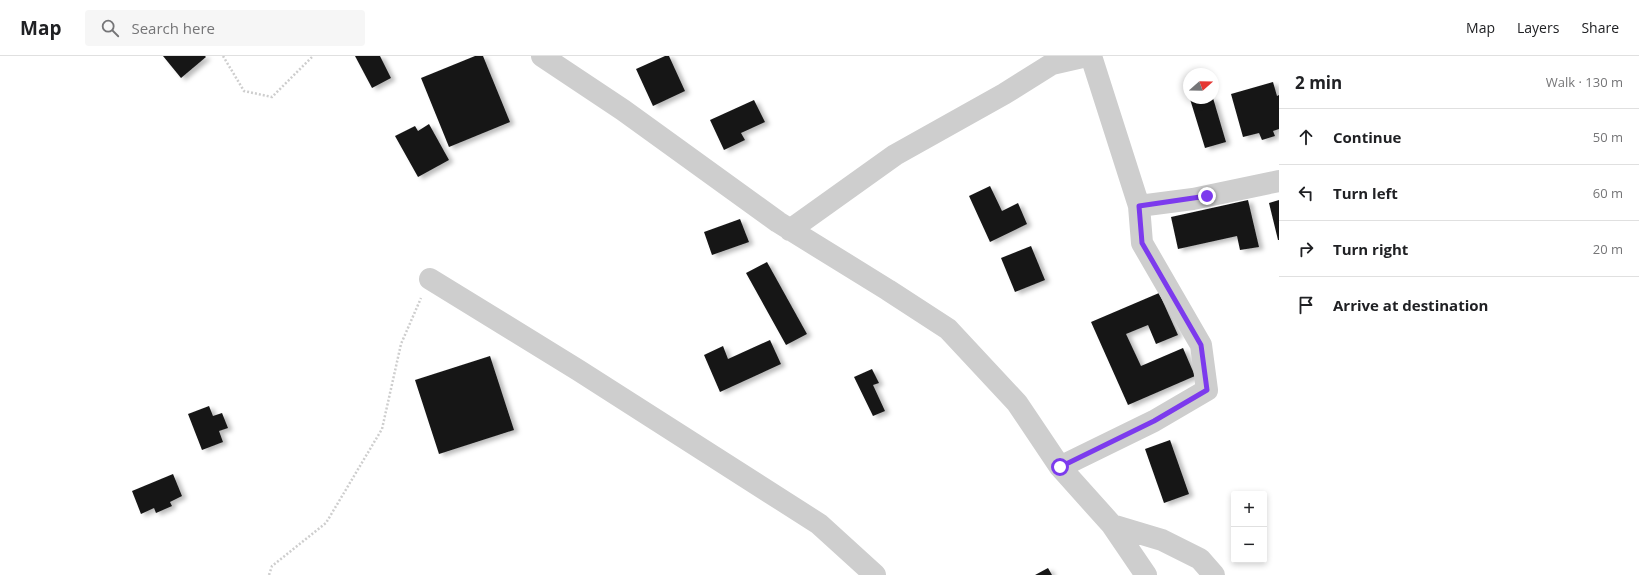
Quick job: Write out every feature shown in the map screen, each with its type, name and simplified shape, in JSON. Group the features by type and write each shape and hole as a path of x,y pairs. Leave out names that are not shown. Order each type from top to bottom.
{"street":[{"path":"542,56 623,110 790,230 948,329 1017,403 1060,467 1112,525 1146,575"},
{"path":"790,230 895,155 1004,94 1052,64 1087,56"},
{"path":"1060,467 1154,421 1207,390 1201,345 1142,243 1139,206 1091,56"},
{"path":"1139,206 1193,199 1279,181"},
{"path":"430,279 578,370 819,524 875,575"},
{"path":"1112,525 1162,540 1200,559 1214,575"}],"path":[{"path":"223,56 244,91 272,97 313,56"},
{"path":"269,575 272,566 326,523 382,429 401,344 430,279"}],"building":[{"path":"163,56 205,56 206,57 181,78"},
{"path":"355,56 380,56 391,78 372,88"},
{"path":"475,56 483,56 510,122 449,147 421,78"},
{"path":"665,56 669,56 685,91 653,106 636,69"},
{"path":"1273,82 1277,96 1279,95 1279,129 1273,131 1275,136 1262,140 1259,133 1243,137 1231,94"},
{"path":"754,100 765,122 741,133 745,140 724,150 710,120"},
{"path":"1192,104 1215,104 1226,142 1205,148"},
{"path":"429,124 449,160 418,177 395,136 415,126 418,131"},
{"path":"990,186 1002,211 1018,203 1027,224 990,242 969,196"},
{"path":"1248,200 1259,247 1240,250 1237,236 1178,249 1171,217"},
{"path":"1279,200 1279,240 1278,240 1269,203"},
{"path":"740,219 749,242 712,255 704,232"},
{"path":"1031,246 1045,280 1015,292 1001,258"},
{"path":"767,262 807,334 786,345 746,273"},
{"path":"1159,293 1178,335 1156,344 1148,325 1126,334 1141,366 1183,348 1195,376 1128,405 1091,322"},
{"path":"770,340 781,364 720,392 704,355 723,346 728,359"},
{"path":"490,356 514,430 439,454 415,380"},
{"path":"872,369 879,383 873,385 885,411 873,416 854,377"},
{"path":"209,406 213,416 222,413 228,428 219,431 223,442 202,450 188,414"},
{"path":"1170,440 1189,494 1164,503 1145,449"},
{"path":"173,474 182,496 170,502 172,506 156,513 154,508 141,514 132,491"},
{"path":"1048,568 1052,575 1035,575"}],"route":[{"path":"1060,467 1154,421 1207,390 1201,345 1142,243 1139,206 1207,196"}]}
